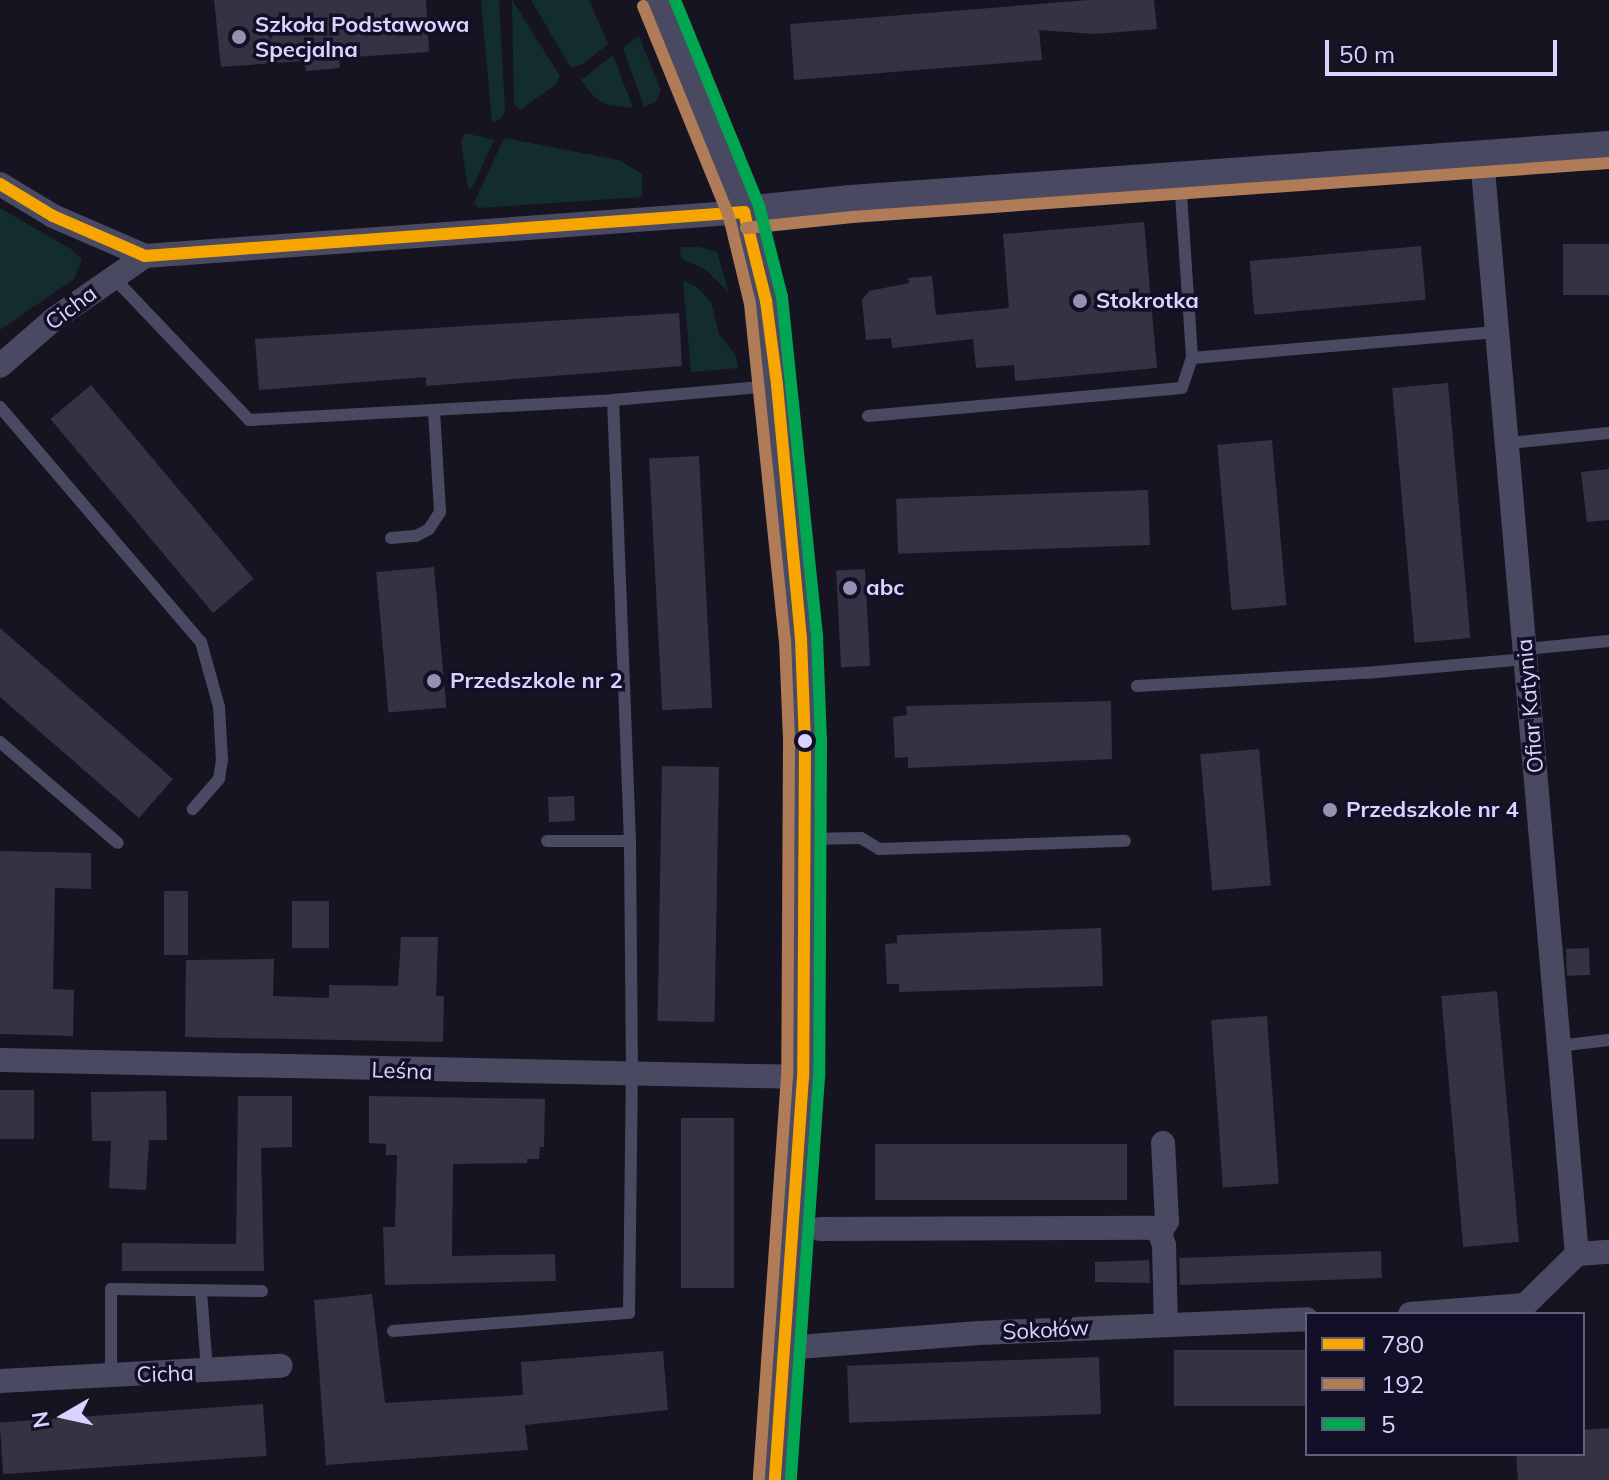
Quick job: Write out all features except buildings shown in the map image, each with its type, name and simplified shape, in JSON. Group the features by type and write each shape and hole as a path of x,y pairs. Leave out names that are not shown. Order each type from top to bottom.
{"street":[{"path":"661,0 744,212 766,301 801,639 805,839 803,1077 775,1480"},
{"path":"0,184 53,216 145,256 744,212 851,201 1180,180 1609,147"},
{"name":"Ofiar Katynia","path":"1482,158 1577,1254"},
{"name":"Cicha","path":"0,366 54,319 145,256"},
{"name":"Leśna","path":"0,1060 803,1077"},
{"path":"1160,1233 1167,1221 1163,1143"},
{"path":"820,1229 1152,1228 1160,1233 1164,1245 1166,1325"},
{"path":"1436,1312 1525,1305 1577,1254 1609,1252"},
{"name":"Sokołów","path":"785,1348 979,1333 1305,1319"},
{"name":"Cicha","path":"0,1381 281,1366"}],"lane":[{"path":"868,416 1182,388 1192,358 1180,180"},
{"path":"113,277 249,420 613,400 777,385"},
{"path":"1192,358 1496,332"},
{"path":"393,1331 629,1313 632,1073 630,841 613,400"},
{"path":"0,407 201,642 219,707 222,760 219,779 193,809"},
{"path":"391,538 416,536 429,529 440,512 434,411"},
{"path":"1509,443 1609,433"},
{"path":"1137,686 1365,673 1609,641"},
{"path":"0,742 118,843"},
{"path":"805,839 861,838 879,849 1125,841"},
{"path":"547,841 630,841"},
{"path":"1558,1046 1609,1040"},
{"path":"111,1376 111,1289 262,1291"},
{"path":"201,1291 207,1372"}],"green space":[{"path":"481,0 499,0 505,111 502,118 492,123"},
{"path":"512,0 560,76 556,84 520,110 514,104"},
{"path":"531,0 589,0 608,44 583,64 571,68"},
{"path":"639,36 661,91 655,102 644,107 623,48"},
{"path":"613,55 633,108 608,105 595,98 581,80"},
{"path":"465,133 494,140 472,188 468,189 461,140"},
{"path":"504,138 619,160 642,174 642,197 479,208 474,203"},
{"path":"0,208 71,249 82,260 74,279 0,330"},
{"path":"680,247 700,247 717,252 729,293 706,270 681,258"},
{"path":"683,281 697,287 711,302 719,334 736,356 738,368 691,372"}],"transit line":[{"name":"5","path":"675,0 759,206 782,297 817,637 821,741 819,1077 791,1480"},
{"name":"192","path":"643,6 729,217 750,304 785,640 789,741 787,1076 759,1479"},
{"name":"192","path":"746,228 852,217 1609,163"},
{"name":"780","path":"0,184 53,216 145,256 744,212"},
{"name":"780","path":"744,212 766,301 777,385 801,639 805,741 803,1077 775,1480"}],"place":[{"name":"Szkoła Podstawowa Specjalna","path":"239,37"},
{"name":"Stokrotka","path":"1080,301"},
{"name":"abc","path":"850,588"},
{"name":"Przedszkole nr 2","path":"434,681"},
{"name":"Przedszkole nr 4","path":"1330,810"}]}
